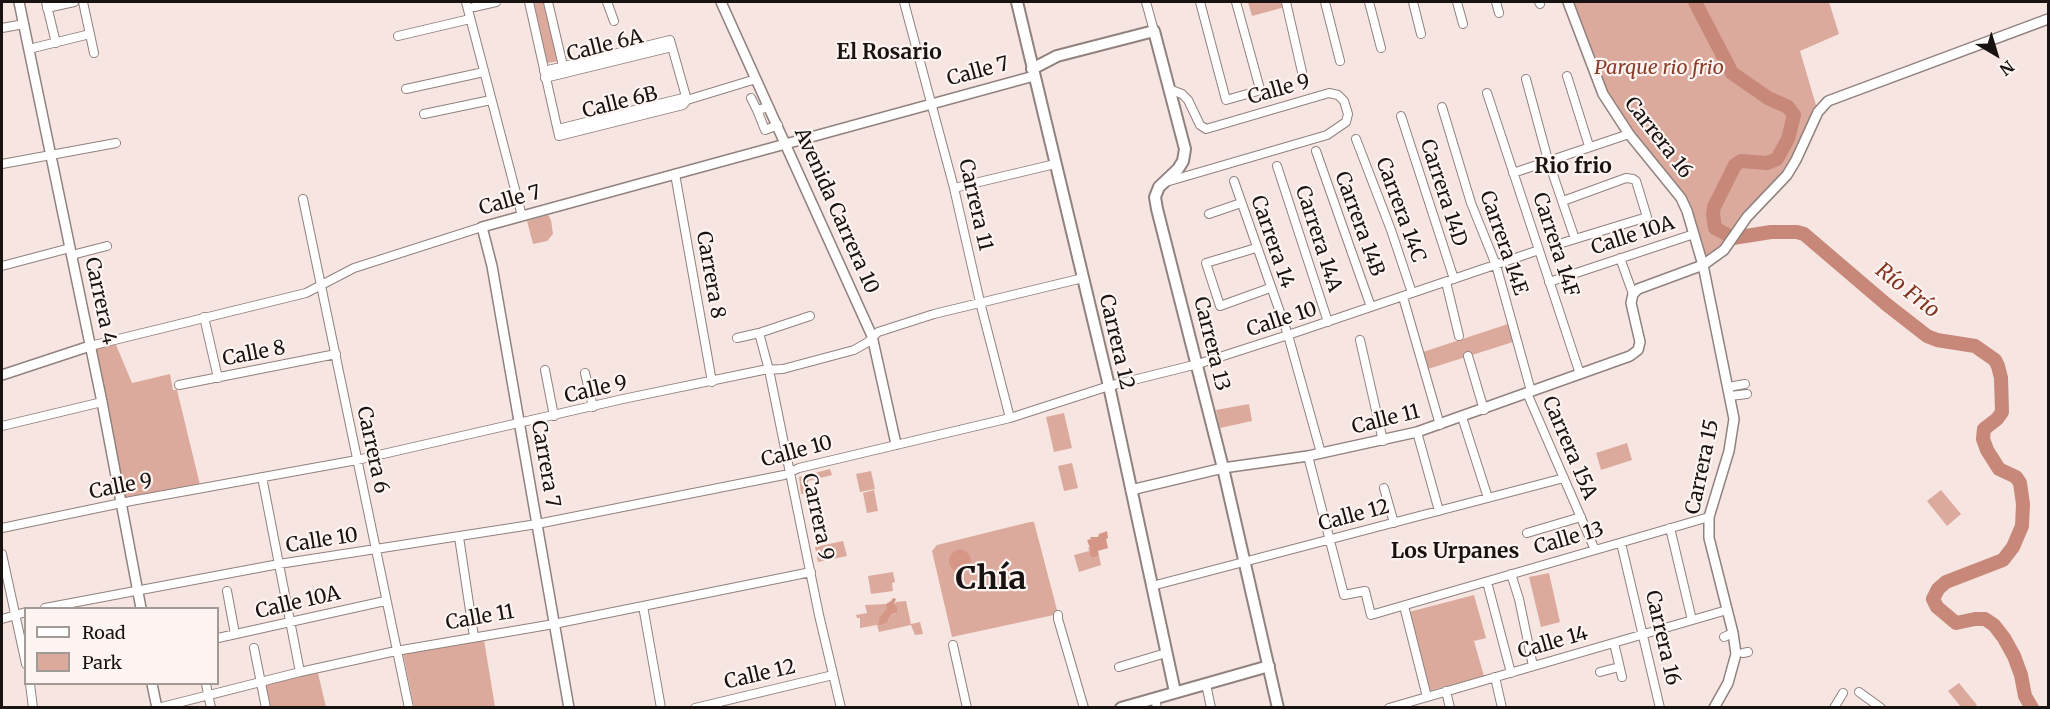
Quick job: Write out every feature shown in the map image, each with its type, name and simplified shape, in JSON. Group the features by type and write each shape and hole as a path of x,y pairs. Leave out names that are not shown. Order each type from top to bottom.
{"main road":[{"name":"Carrera 12","path":"1017,2 1109,386 1175,692"},
{"name":"Calle 7","path":"1033,72 1057,56 1154,31"},
{"path":"1154,31 1184,143 1185,155 1178,169 1161,183"},
{"name":"Carrera 13","path":"1161,183 1155,197 1156,209 1198,364 1278,708"},
{"path":"1121,708 1156,703 1175,692 1269,666"}],"street":[{"name":"Carrera 4","path":"19,2 102,402 141,607"},
{"path":"56,42 47,5 74,2"},
{"path":"83,2 94,53"},
{"path":"466,2 522,216"},
{"path":"474,7 496,2"},
{"path":"529,2 545,74"},
{"path":"548,2 563,66"},
{"path":"607,2 614,21"},
{"name":"Avenida Carrera 10","path":"721,2 872,336 896,444"},
{"name":"Carrera 11","path":"904,2 954,188 1010,418"},
{"path":"1146,2 1154,31"},
{"path":"1200,2 1226,100 1259,90 1236,2"},
{"path":"1286,2 1302,72"},
{"path":"1325,2 1340,61"},
{"path":"1369,2 1381,48"},
{"path":"1413,2 1421,34"},
{"path":"1457,2 1463,24"},
{"path":"1496,2 1499,13"},
{"name":"Carrera 16","path":"1568,2 1603,94 1629,134 1682,198 1703,265"},
{"path":"398,36 470,19"},
{"path":"1620,258 1633,294 1703,265 1717,256 1729,243 1738,228 1786,175 1796,160 1818,112 1828,101 2049,19"},
{"path":"2,28 24,24"},
{"path":"29,49 90,34"},
{"path":"671,44 687,100"},
{"name":"Calle 6A","path":"545,74 671,44"},
{"name":"Calle 6A","path":"545,74 563,66 671,44"},
{"path":"406,89 484,72"},
{"name":"Calle 7","path":"2,375 90,346 287,298 322,286 343,272 482,227 932,103 1033,72"},
{"name":"Calle 6B","path":"545,74 558,132 683,105 687,100 756,79"},
{"path":"1567,76 1589,146"},
{"path":"1526,79 1548,160 1575,239"},
{"name":"Calle 9","path":"1161,183 1327,135 1346,122 1348,114 1344,100 1338,95 1329,93 1206,129 1200,125 1188,100 1182,94 1169,89"},
{"name":"Carrera 14F","path":"1486,93 1580,374"},
{"path":"751,98 765,129 778,125"},
{"path":"423,114 491,100"},
{"name":"Carrera 14E","path":"1442,106 1471,203 1496,266 1529,392"},
{"path":"757,110 769,107"},
{"name":"Carrera 14D","path":"1401,116 1454,279"},
{"path":"1513,173 1629,134"},
{"name":"Carrera 14C","path":"1356,139 1412,293"},
{"path":"2,164 116,143"},
{"name":"Carrera 14B","path":"1316,152 1371,307"},
{"path":"954,188 1055,164"},
{"name":"Carrera 14A","path":"1277,166 1329,322"},
{"name":"Carrera 8","path":"675,174 712,382"},
{"path":"1562,243 1647,217 1634,179 1626,178 1563,201"},
{"name":"Carrera 14","path":"1234,181 1288,335 1321,453"},
{"name":"Carrera 6","path":"303,199 409,708"},
{"path":"1209,214 1241,203"},
{"name":"Carrera 7","path":"482,227 492,266 569,708"},
{"name":"Calle 10A","path":"1549,282 1694,234"},
{"path":"2,266 106,246"},
{"path":"1256,248 1206,263 1220,306 1270,288"},
{"name":"Calle 10","path":"55,607 279,564 537,524 791,472 799,468 896,444 1010,418 1109,386 1198,364 1539,250"},
{"name":"Carrera 15","path":"1703,265 1734,419 1732,437 1709,517 1709,538 1727,610 1728,635 1736,654 1728,683 1714,708"},
{"name":"Calle 9","path":"2,528 357,460 623,399 783,369 854,350 868,342 878,332 980,302 1083,278"},
{"path":"1446,282 1459,336"},
{"name":"Calle 11","path":"1131,490 1223,468 1308,456 1417,432 1630,356 1638,350 1640,342 1631,303 1633,294"},
{"path":"1403,297 1440,425"},
{"path":"737,338 810,316"},
{"path":"204,317 218,378"},
{"name":"Carrera 9","path":"759,333 769,370 819,615 841,708"},
{"path":"1360,340 1383,441"},
{"name":"Calle 8","path":"179,385 336,354"},
{"path":"1468,356 1484,410"},
{"path":"545,370 554,416"},
{"path":"585,373 593,407"},
{"path":"1729,392 1745,384"},
{"name":"Carrera 15A","path":"1529,392 1595,550"},
{"path":"1729,392 1747,394"},
{"path":"2,426 102,402"},
{"path":"1462,417 1488,498"},
{"path":"1417,432 1439,511"},
{"path":"1308,456 1330,539"},
{"path":"262,477 300,672"},
{"name":"Calle 12","path":"1152,586 1564,478"},
{"path":"1384,488 1394,522"},
{"name":"Calle 13","path":"1330,539 1344,595 1365,591 1371,615 1709,517"},
{"path":"1527,532 1581,518"},
{"path":"1670,528 1692,620"},
{"path":"459,537 474,637"},
{"name":"Carrera 16","path":"1621,543 1660,708"},
{"path":"2,554 24,655"},
{"name":"Calle 11","path":"157,708 300,672 396,651 554,624 811,572"},
{"path":"1511,574 1519,599 1533,666"},
{"path":"1487,582 1511,673"},
{"path":"227,591 236,634"},
{"name":"Calle 10A","path":"219,638 385,601"},
{"path":"642,606 662,708"},
{"path":"1404,606 1427,697"},
{"name":"Calle 14","path":"1389,708 1727,610"},
{"path":"2,619 24,612"},
{"path":"1058,615 1084,708"},
{"path":"1614,643 1622,677"},
{"path":"952,645 967,708"},
{"path":"254,648 266,708"},
{"path":"1119,667 1166,653"},
{"path":"1600,672 1619,667"},
{"name":"Calle 12","path":"694,708 833,675"},
{"path":"1495,677 1502,708"},
{"path":"1206,684 1211,708"},
{"path":"30,685 33,708"},
{"path":"152,685 157,708"},
{"path":"206,685 212,708"},
{"path":"1446,691 1450,708"},
{"path":"1859,692 1881,708"},
{"path":"1834,708 1843,693"}],"green space":[{"path":"534,2 544,2 559,61 547,63"},
{"path":"1248,2 1284,2 1285,7 1252,16"},
{"name":"Parque rio frio","path":"1567,2 1829,2 1839,34 1800,51 1818,112 1796,160 1729,243 1703,265 1687,211 1615,115"},
{"path":"548,215 553,234 547,241 533,244 527,221"},
{"path":"1508,324 1513,342 1428,369 1423,352"},
{"path":"114,340 132,383 170,374 173,390 177,390 201,489 122,504 90,346"},
{"path":"1249,404 1252,421 1220,428 1216,410"},
{"path":"1064,413 1072,448 1054,452 1046,417"},
{"path":"1627,443 1632,460 1601,470 1596,453"},
{"path":"1072,463 1078,488 1064,491 1058,466"},
{"path":"830,469 832,475 808,481 809,490 801,494 799,477"},
{"path":"871,471 875,489 860,492 856,474"},
{"path":"874,490 878,511 867,513 863,493"},
{"path":"1941,490 1961,514 1947,526 1927,501"},
{"path":"1034,522 1057,610 1054,615 952,637 932,551 937,545"},
{"path":"843,541 847,556 818,562 815,547"},
{"path":"1088,547 1090,548 1089,555 1092,558 1099,556 1101,565 1079,572 1074,555 1089,551"},
{"path":"893,572 895,582 892,583 893,591 871,594 868,576"},
{"path":"1549,573 1560,622 1541,627 1529,577"},
{"path":"1474,595 1486,638 1474,641 1484,676 1429,691 1409,612"},
{"path":"906,601 911,624 920,622 923,634 915,635 911,625 879,632 877,625 860,628 860,618 856,615 867,613 865,605 886,604 888,609 880,624 887,623 890,616 895,614 894,604 896,602"},
{"path":"484,640 495,707 414,707 403,653"},
{"path":"317,669 326,707 266,707 260,682"},
{"path":"1959,683 1977,705 1961,707 1948,691"}],"shaded area":[{"path":"1107,531 1108,548 1098,551 1099,556 1092,558 1089,555 1090,548 1087,540"},
{"path":"960,550 968,553 971,561 968,569 960,572 952,569 949,561 952,553"},
{"path":"893,598 896,599 894,604 897,612 890,616 887,623 879,625 879,618 887,609 886,604"}],"waterway":[{"name":"Río Frío","path":"1695,2 1732,73 1768,98 1788,107 1794,115 1788,139 1777,159 1767,163 1741,161 1735,165 1714,207 1715,228 1733,238 1771,232 1804,234 1927,336 1937,340 1975,346 1995,360 1998,366 2001,378 2002,412 1984,429 1983,439 1999,469 2016,477 2020,483 2023,504 2022,526 2013,547 2003,560 1946,582 1938,589 1933,599 1937,607 1956,623 1985,619 1994,625 2014,656 2025,696 2032,708"}],"district":[{"name":"El Rosario","path":"889,53"},
{"name":"Rio frio","path":"1573,167"},
{"name":"Los Urpanes","path":"1455,552"},
{"name":"Chía","path":"991,580"}]}
